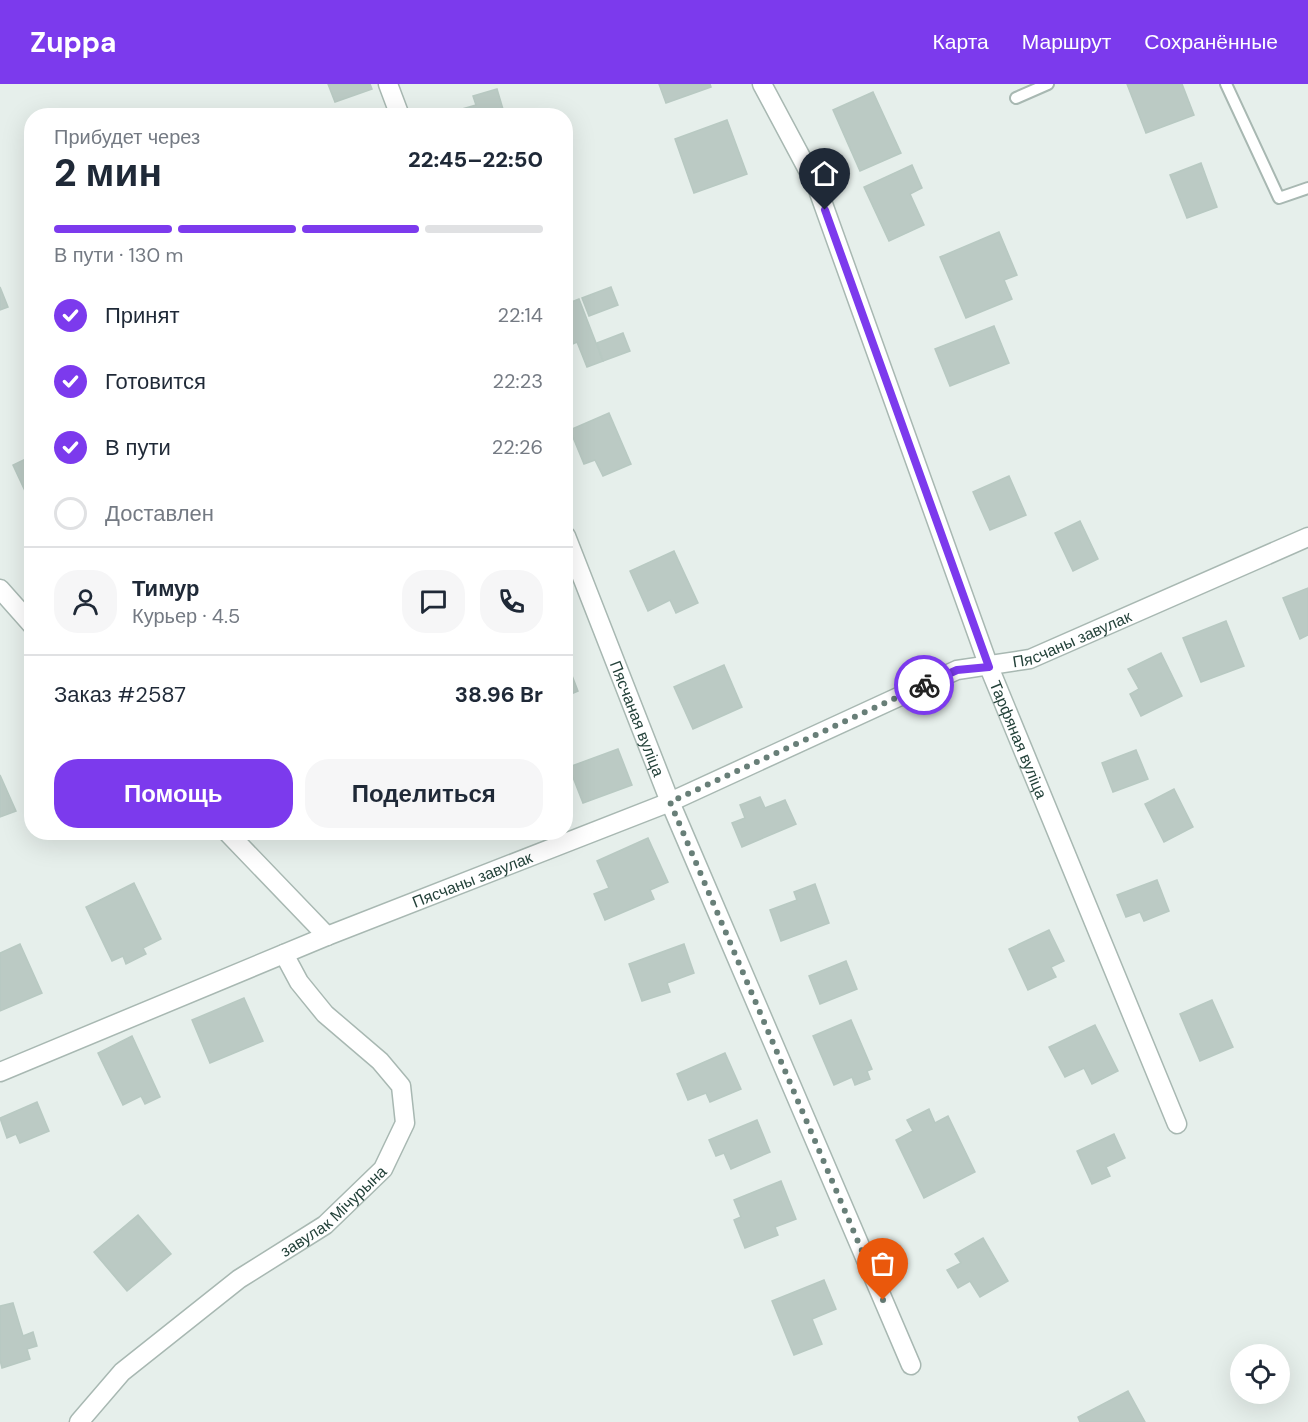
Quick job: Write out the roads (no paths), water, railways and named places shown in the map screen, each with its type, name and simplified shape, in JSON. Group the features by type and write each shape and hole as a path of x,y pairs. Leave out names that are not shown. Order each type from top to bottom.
{"street":[{"name":"Тарфяная вуліца","path":"762,84 817,187 989,667 1177,1124"},
{"path":"395,86 399,108"},
{"name":"Пясчаны завулак","path":"573,840 670,802 957,670 989,667 1030,659 1308,537"},
{"name":"Пясчаная вуліца","path":"573,554 670,802 911,1365"},
{"path":"0,589 24,616"},
{"path":"235,840 327,936"},
{"name":"Пясчаны завулак","path":"0,1072 327,936 573,840"},
{"name":"завулак Мічурына","path":"79,1422 122,1372 140,1357 239,1279 325,1225 383,1169 405,1124 401,1086 380,1060 325,1014 298,982 284,954"}],"lane":[{"path":"1016,98 1048,84"},
{"path":"1226,84 1279,198 1308,188"}]}
